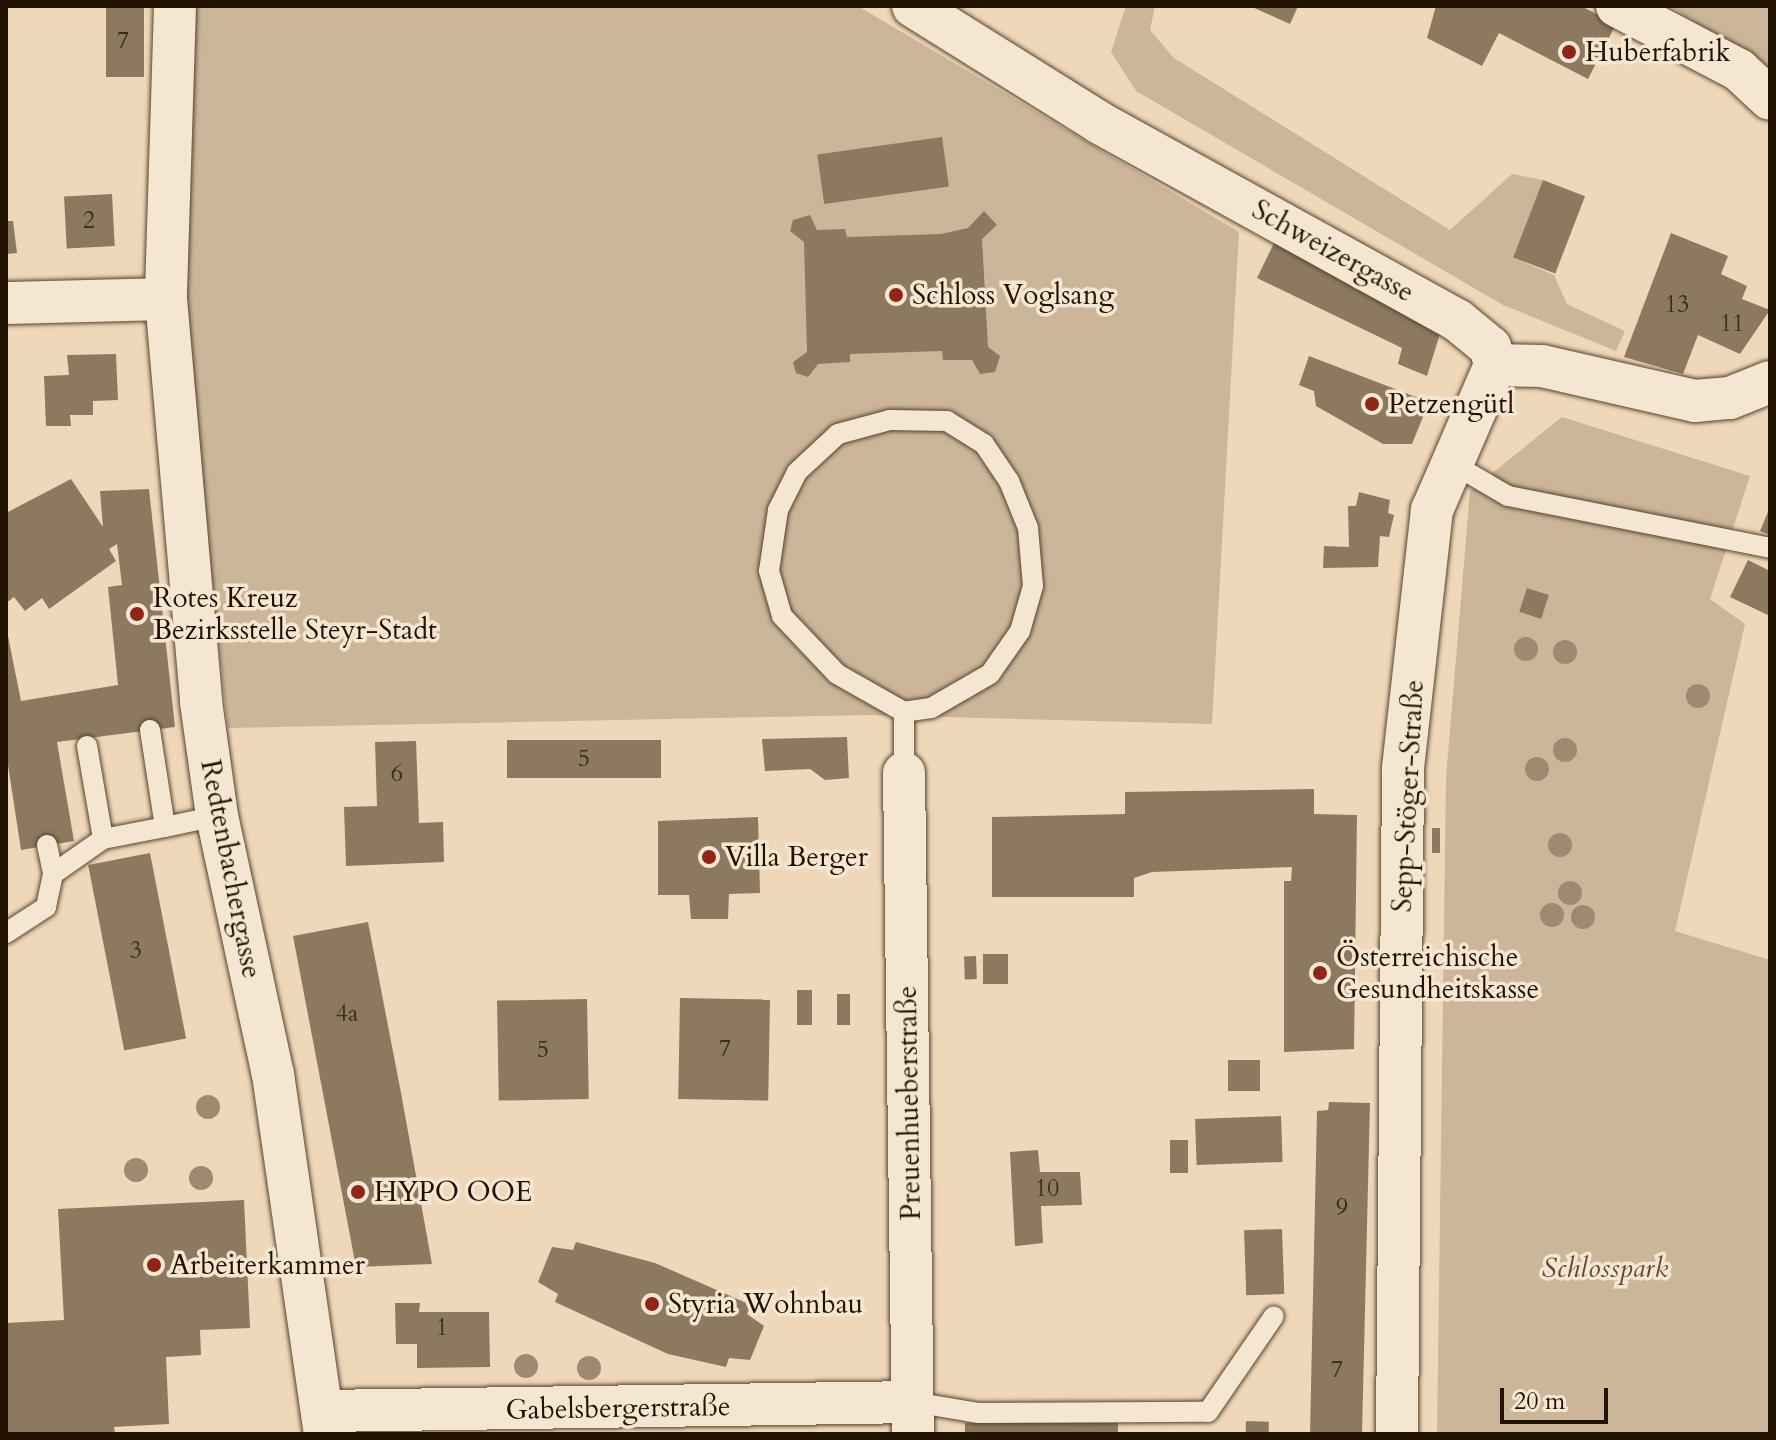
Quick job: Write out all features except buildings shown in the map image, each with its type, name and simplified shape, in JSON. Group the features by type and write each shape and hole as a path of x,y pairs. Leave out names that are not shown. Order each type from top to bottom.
{"street":[{"name":"Redtenbachergasse","path":"175,6 166,299 217,816 273,1074 324,1423"},
{"name":"Schweizergasse","path":"913,6 1053,88 1100,123 1457,320 1490,347 1495,365"},
{"path":"1617,6 1739,70 1770,99"},
{"path":"6,303 166,299"},
{"path":"1495,365 1542,366 1695,401 1730,398 1770,382"},
{"name":"Sepp-Stöger-Straße","path":"1397,1434 1403,768 1432,510 1448,461 1495,365"},
{"name":"Preuenhueberstraße","path":"904,773 913,1418"},
{"name":"Gabelsbergerstraße","path":"324,1423 913,1418"}],"lane":[{"path":"890,420 947,421 984,444 1009,481 1028,528 1033,586 1020,631 990,674 931,708 904,712 837,674 782,616 769,571 778,510 797,472 838,434 890,420"},
{"path":"1448,461 1508,496 1770,548"},
{"path":"904,712 904,773"},
{"path":"150,730 165,827"},
{"path":"87,746 103,839"},
{"path":"53,874 103,839 217,816"},
{"path":"6,933 46,907 53,874 47,845"},
{"path":"913,1418 979,1413 1208,1412 1274,1316"}],"green space":[{"path":"186,6 858,6 1239,232 1212,724 867,715 228,728 175,263"},
{"path":"1126,6 1155,6 1150,30 1174,58 1450,230 1512,174 1543,180 1514,258 1554,275 1567,304 1625,331 1616,351 1503,305 1136,91 1111,52"},
{"path":"1670,6 1770,6 1770,71"},
{"name":"Schlosspark","path":"1562,417 1750,476 1710,599 1745,624 1675,931 1770,960 1770,1434 1437,1434 1446,778 1470,491"}],"place":[{"name":"Huberfabrik","path":"1569,52"},
{"name":"Schloss Voglsang","path":"896,295"},
{"name":"Petzengütl","path":"1372,404"},
{"name":"Rotes Kreuz Bezirksstelle Steyr-Stadt","path":"137,614"},
{"name":"Villa Berger","path":"709,857"},
{"name":"Österreichische Gesundheitskasse","path":"1320,973"},
{"name":"HYPO OOE","path":"358,1192"},
{"name":"Arbeiterkammer","path":"154,1265"},
{"name":"Styria Wohnbau","path":"652,1304"}]}
